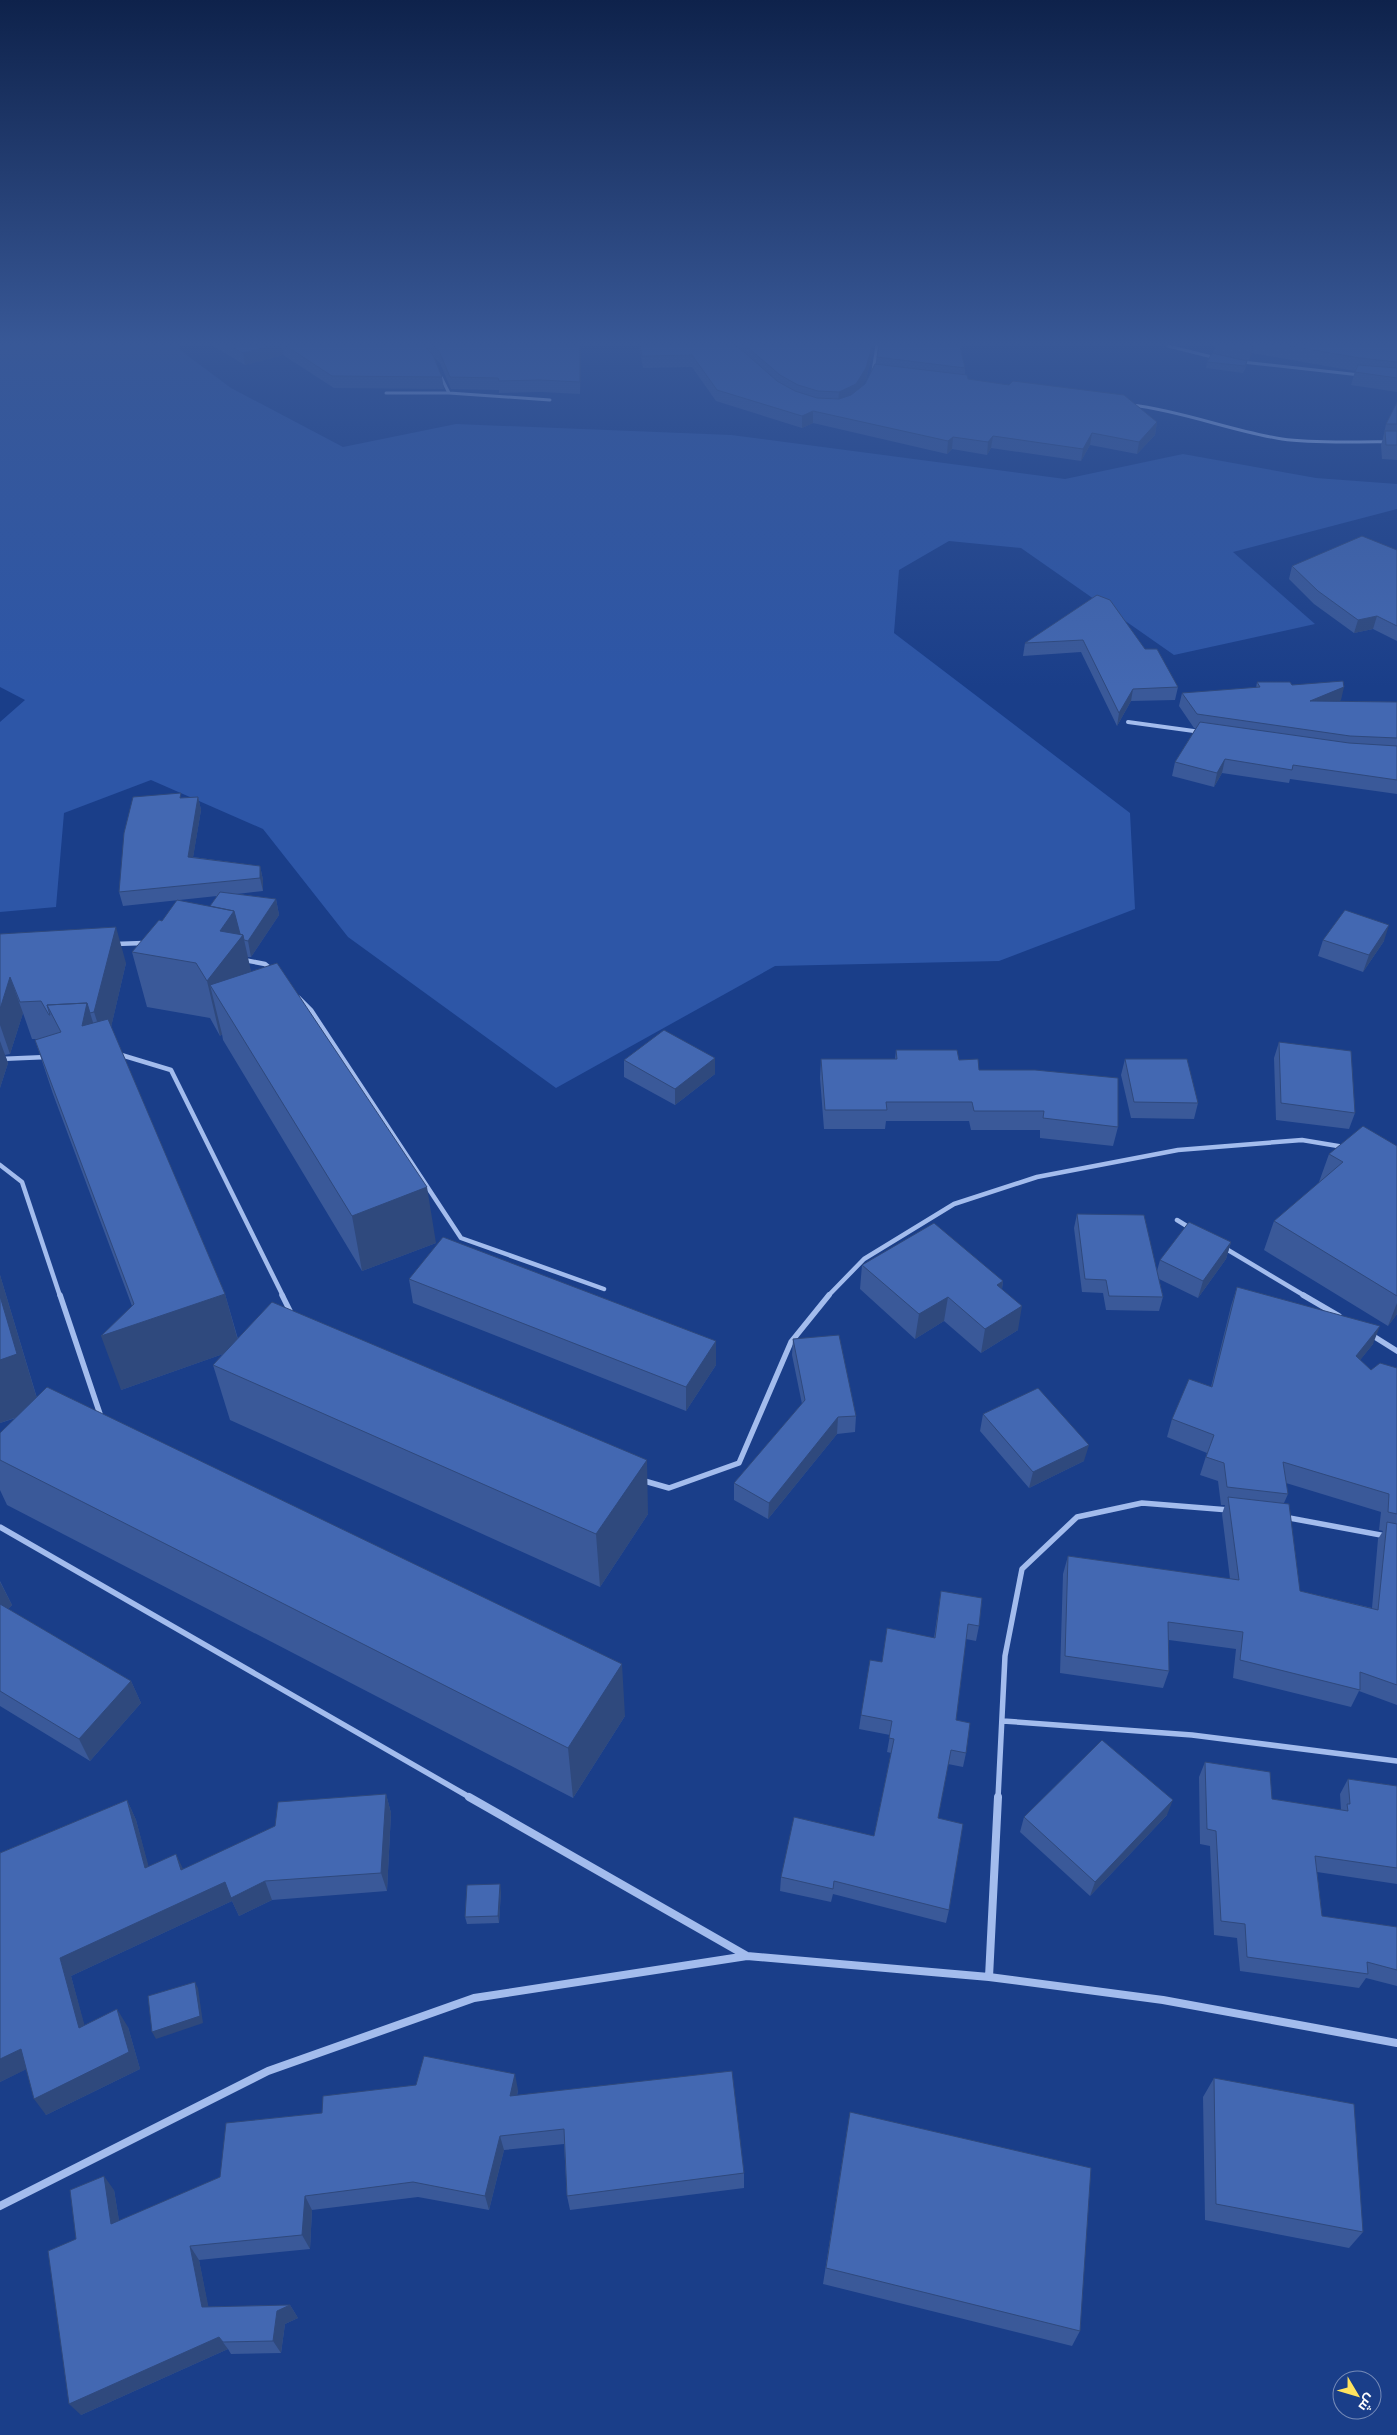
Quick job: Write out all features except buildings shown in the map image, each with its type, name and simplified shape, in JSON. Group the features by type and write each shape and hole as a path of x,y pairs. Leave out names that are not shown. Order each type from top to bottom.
{"street":[{"path":"1128,722 1210,734"},
{"path":"105,944 153,943"},
{"path":"237,959 266,964 278,977"},
{"path":"292,990 311,1010 461,1238 604,1289"},
{"path":"112,1053 171,1070 297,1324"},
{"path":"0,1059 56,1056"},
{"path":"635,1479 668,1488 738,1463 792,1342 832,1292 864,1259 954,1204 1037,1177 1178,1150 1302,1140 1347,1148"},
{"path":"0,1165 22,1182 103,1423"},
{"path":"1177,1220 1193,1229"},
{"path":"1217,1244 1348,1321"},
{"path":"1364,1331 1397,1351"},
{"path":"989,1977 1005,1656 1022,1569 1077,1518 1142,1503 1241,1511"},
{"path":"1280,1517 1397,1538"},
{"path":"0,1527 747,1956"},
{"path":"1003,1721 1192,1735 1397,1761"},
{"path":"0,2206 268,2071 474,1998 747,1956 989,1977 1163,2000 1397,2043"}],"shaded area":[{"path":"0,460 918,460 1065,479 1156,460 1214,460 1316,478 1397,484 1397,509 1233,552 1315,624 1174,655 1021,548 949,541 899,570 894,633 1130,813 1135,909 999,961 775,966 556,1088 348,937 263,829 151,780 64,813 56,907 0,912 0,722 25,700 0,687"}]}
